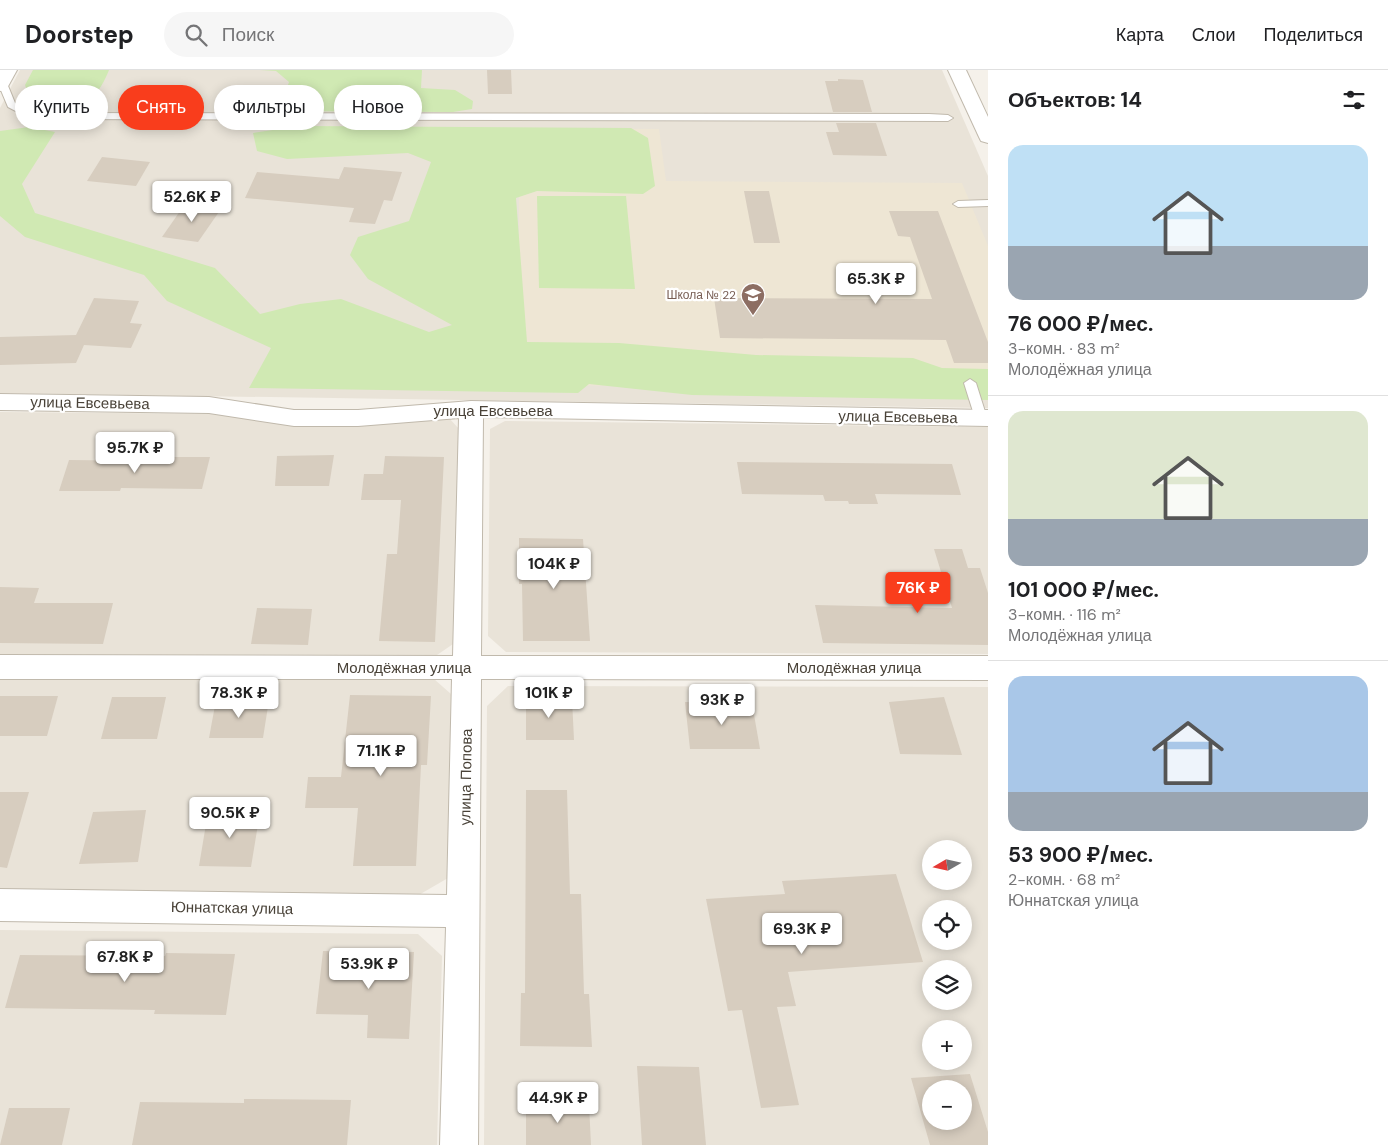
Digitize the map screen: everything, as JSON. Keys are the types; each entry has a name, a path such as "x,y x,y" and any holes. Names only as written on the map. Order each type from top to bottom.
{"street":[{"path":"957,70 988,137"},
{"name":"улица Евсевьева","path":"0,402 209,405 294,418 358,418 472,409 984,418"},
{"name":"улица Попова","path":"459,1145 472,409"},
{"name":"Молодёжная улица","path":"0,667 988,668"},
{"name":"Юннатская улица","path":"0,906 464,911"}],"lane":[{"path":"4,79 11,105 32,116 948,118"},
{"path":"958,204 988,203"},
{"path":"970,383 984,418"}],"shaded area":[{"path":"20,70 942,70 988,176 988,408 0,393 0,108"},
{"name":"Школа № 22","path":"519,128 659,129 666,181 962,183 988,246 988,389 519,385"},
{"path":"0,412 447,416 461,431 456,642 437,655 0,654"},
{"path":"505,421 988,427 988,654 506,652 488,636 490,429"},
{"path":"0,677 434,679 451,694 448,878 417,896 0,890"},
{"path":"508,686 988,687 988,1145 484,1145 487,706"},
{"path":"0,930 418,934 442,956 437,1145 0,1145"}],"green space":[{"path":"33,70 109,70 102,85 25,85"},
{"path":"260,70 422,70 421,85 334,85 334,111 324,111 324,85 288,85 289,82 276,71"},
{"path":"422,88 455,90 473,101 472,109 453,112 422,112"},
{"path":"324,126 334,126 334,130 422,130 422,127 631,128 648,138 655,186 643,194 537,191 516,198 527,342 619,343 756,355 913,358 942,368 988,369 988,400 692,395 589,384 578,393 249,388 271,348 167,301 144,275 25,237 0,216 0,131 15,129 55,132 22,184 35,213 215,268 260,314 300,304 341,299 429,332 452,325 368,279 350,255 358,237 409,221 431,162 408,153 287,159 257,151 253,133 273,130 324,130"},
{"path":"537,196 626,196 635,289 539,288"}],"building":[{"path":"487,70 511,70 512,94 488,94"},
{"path":"838,79 863,80 872,112 833,112 825,81 838,81"},
{"path":"836,123 876,123 887,156 833,155 826,132 839,132"},
{"path":"102,157 150,162 136,186 87,181"},
{"path":"344,167 402,172 392,201 384,200 375,224 349,222 354,208 245,198 257,172 339,179"},
{"path":"744,191 769,191 780,243 754,243"},
{"path":"185,204 221,209 198,242 162,237"},
{"path":"889,211 938,211 988,342 988,363 954,363 946,340 720,338 714,298 932,299 910,237 898,236"},
{"path":"94,298 139,301 130,323 142,324 131,348 84,345 76,363 0,365 0,337 76,335"},
{"path":"334,455 329,486 275,486 277,456"},
{"path":"385,456 444,457 435,642 379,641 387,554 397,554 401,500 361,500 364,474 383,474"},
{"path":"158,457 210,457 202,489 121,488 120,491 59,491 69,460 157,461"},
{"path":"737,462 952,464 961,495 875,494 878,504 849,504 848,501 825,501 823,495 742,494"},
{"path":"519,538 583,539 590,641 523,641 522,584 519,584"},
{"path":"934,549 962,549 968,568 980,568 988,593 988,645 823,643 815,605 952,608"},
{"path":"0,587 39,588 34,603 113,603 103,644 0,643"},
{"path":"257,608 312,609 308,645 251,644"},
{"path":"350,695 431,696 427,765 421,765 416,866 353,866 358,808 305,808 308,777 341,777"},
{"path":"0,696 58,696 47,736 0,736"},
{"path":"112,697 166,697 157,739 101,739"},
{"path":"944,697 962,755 900,754 889,702"},
{"path":"526,698 572,699 574,740 526,740"},
{"path":"216,700 269,700 263,738 209,738"},
{"path":"685,702 752,703 760,749 690,749"},
{"path":"526,790 567,790 570,894 581,894 584,994 589,994 592,1047 520,1046 521,993 525,993"},
{"path":"0,792 29,792 7,868 0,867"},
{"path":"146,810 138,862 79,864 93,812"},
{"path":"208,812 260,812 251,867 199,866"},
{"path":"896,874 922,960 922,962 788,972 796,1006 777,1007 799,1105 761,1108 742,1010 728,1011 706,899 785,894 782,881"},
{"path":"323,951 414,952 409,1039 367,1038 368,1015 316,1014"},
{"path":"166,953 235,954 226,1015 154,1014 155,1010 5,1008 20,955 165,956"},
{"path":"637,1066 699,1067 706,1145 642,1145"},
{"path":"970,1074 972,1080 922,1080 922,1117 911,1078"},
{"path":"972,1080 988,1132 988,1145 930,1145 926,1130 972,1130"},
{"path":"244,1099 351,1100 347,1145 132,1145 140,1102 244,1103"},
{"path":"526,1103 589,1104 591,1145 526,1145"},
{"path":"9,1108 70,1108 62,1145 0,1145"}],"place":[{"name":"Школа № 22","path":"753,316"}]}
